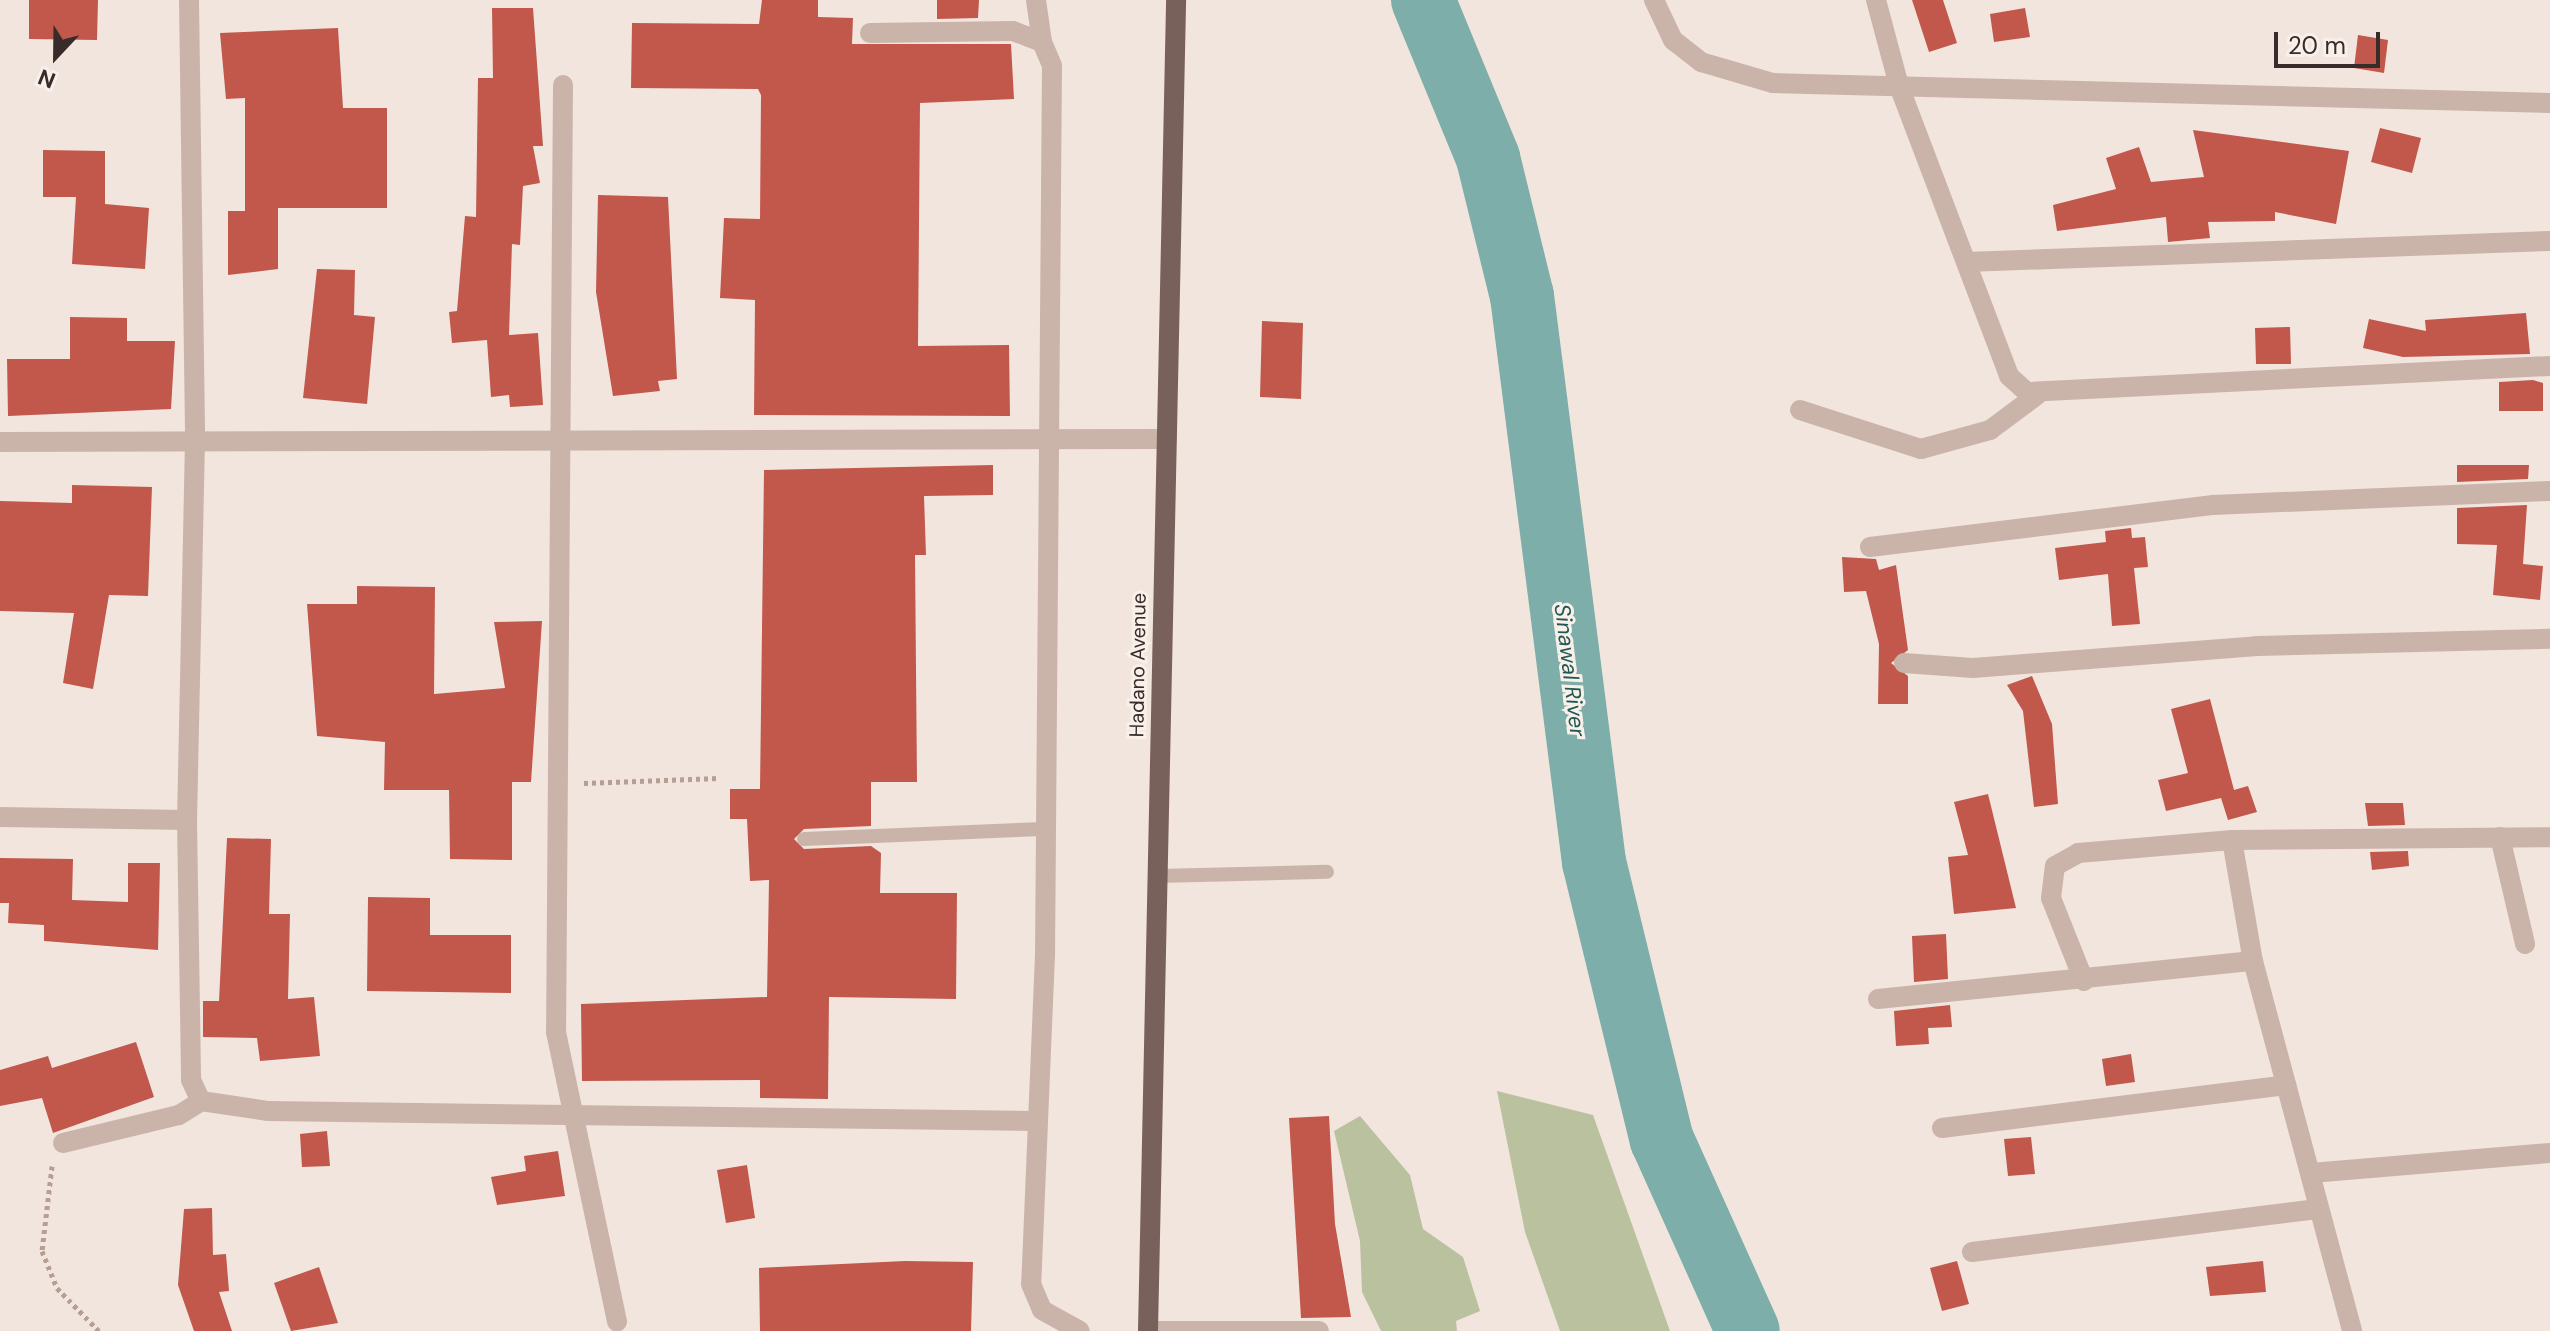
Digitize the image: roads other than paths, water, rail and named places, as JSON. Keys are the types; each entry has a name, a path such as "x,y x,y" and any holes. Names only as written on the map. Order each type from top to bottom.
{"main road":[{"name":"Hadano Avenue","path":"1148,1331 1176,0"}],"street":[{"path":"189,0 195,440 187,820 191,1080 201,1101"},
{"path":"1036,0 1042,42 1056,94 1046,437 1045,955 1034,1121 1033,1295 1042,1310 1080,1331"},
{"path":"1654,0 1673,40 1731,74 1773,83 2550,103"},
{"path":"1876,0 1899,86 2009,376 2037,395"},
{"path":"870,33 997,30 1042,42"},
{"path":"563,85 556,440 556,1032 569,1115 617,1322"},
{"path":"1966,262 2550,241"},
{"path":"1800,410 1921,449 1990,430 2037,395 2262,375 2550,366"},
{"path":"0,442 1167,439"},
{"path":"1870,547 2213,505 2550,491"},
{"path":"1904,663 1973,668 2272,645 2550,639"},
{"path":"0,817 187,820"},
{"path":"2500,837 2525,944"},
{"path":"2084,981 2051,898 2050,879 2064,858 2232,840 2550,837"},
{"path":"2232,840 2253,961 2352,1331"},
{"path":"1878,999 2084,981 2253,961"},
{"path":"1942,1128 2286,1085"},
{"path":"63,1143 179,1115 201,1101 268,1111 1034,1121"},
{"path":"2311,1173 2550,1153"},
{"path":"1972,1252 2317,1209"},
{"path":"1148,1331 1319,1331"}],"lane":[{"path":"804,839 1043,829"},
{"path":"1158,876 1327,872"}],"waterway":[{"name":"Sinawal River","path":"1423,0 1488,158 1522,296 1594,862 1662,1140 1748,1331"}]}
